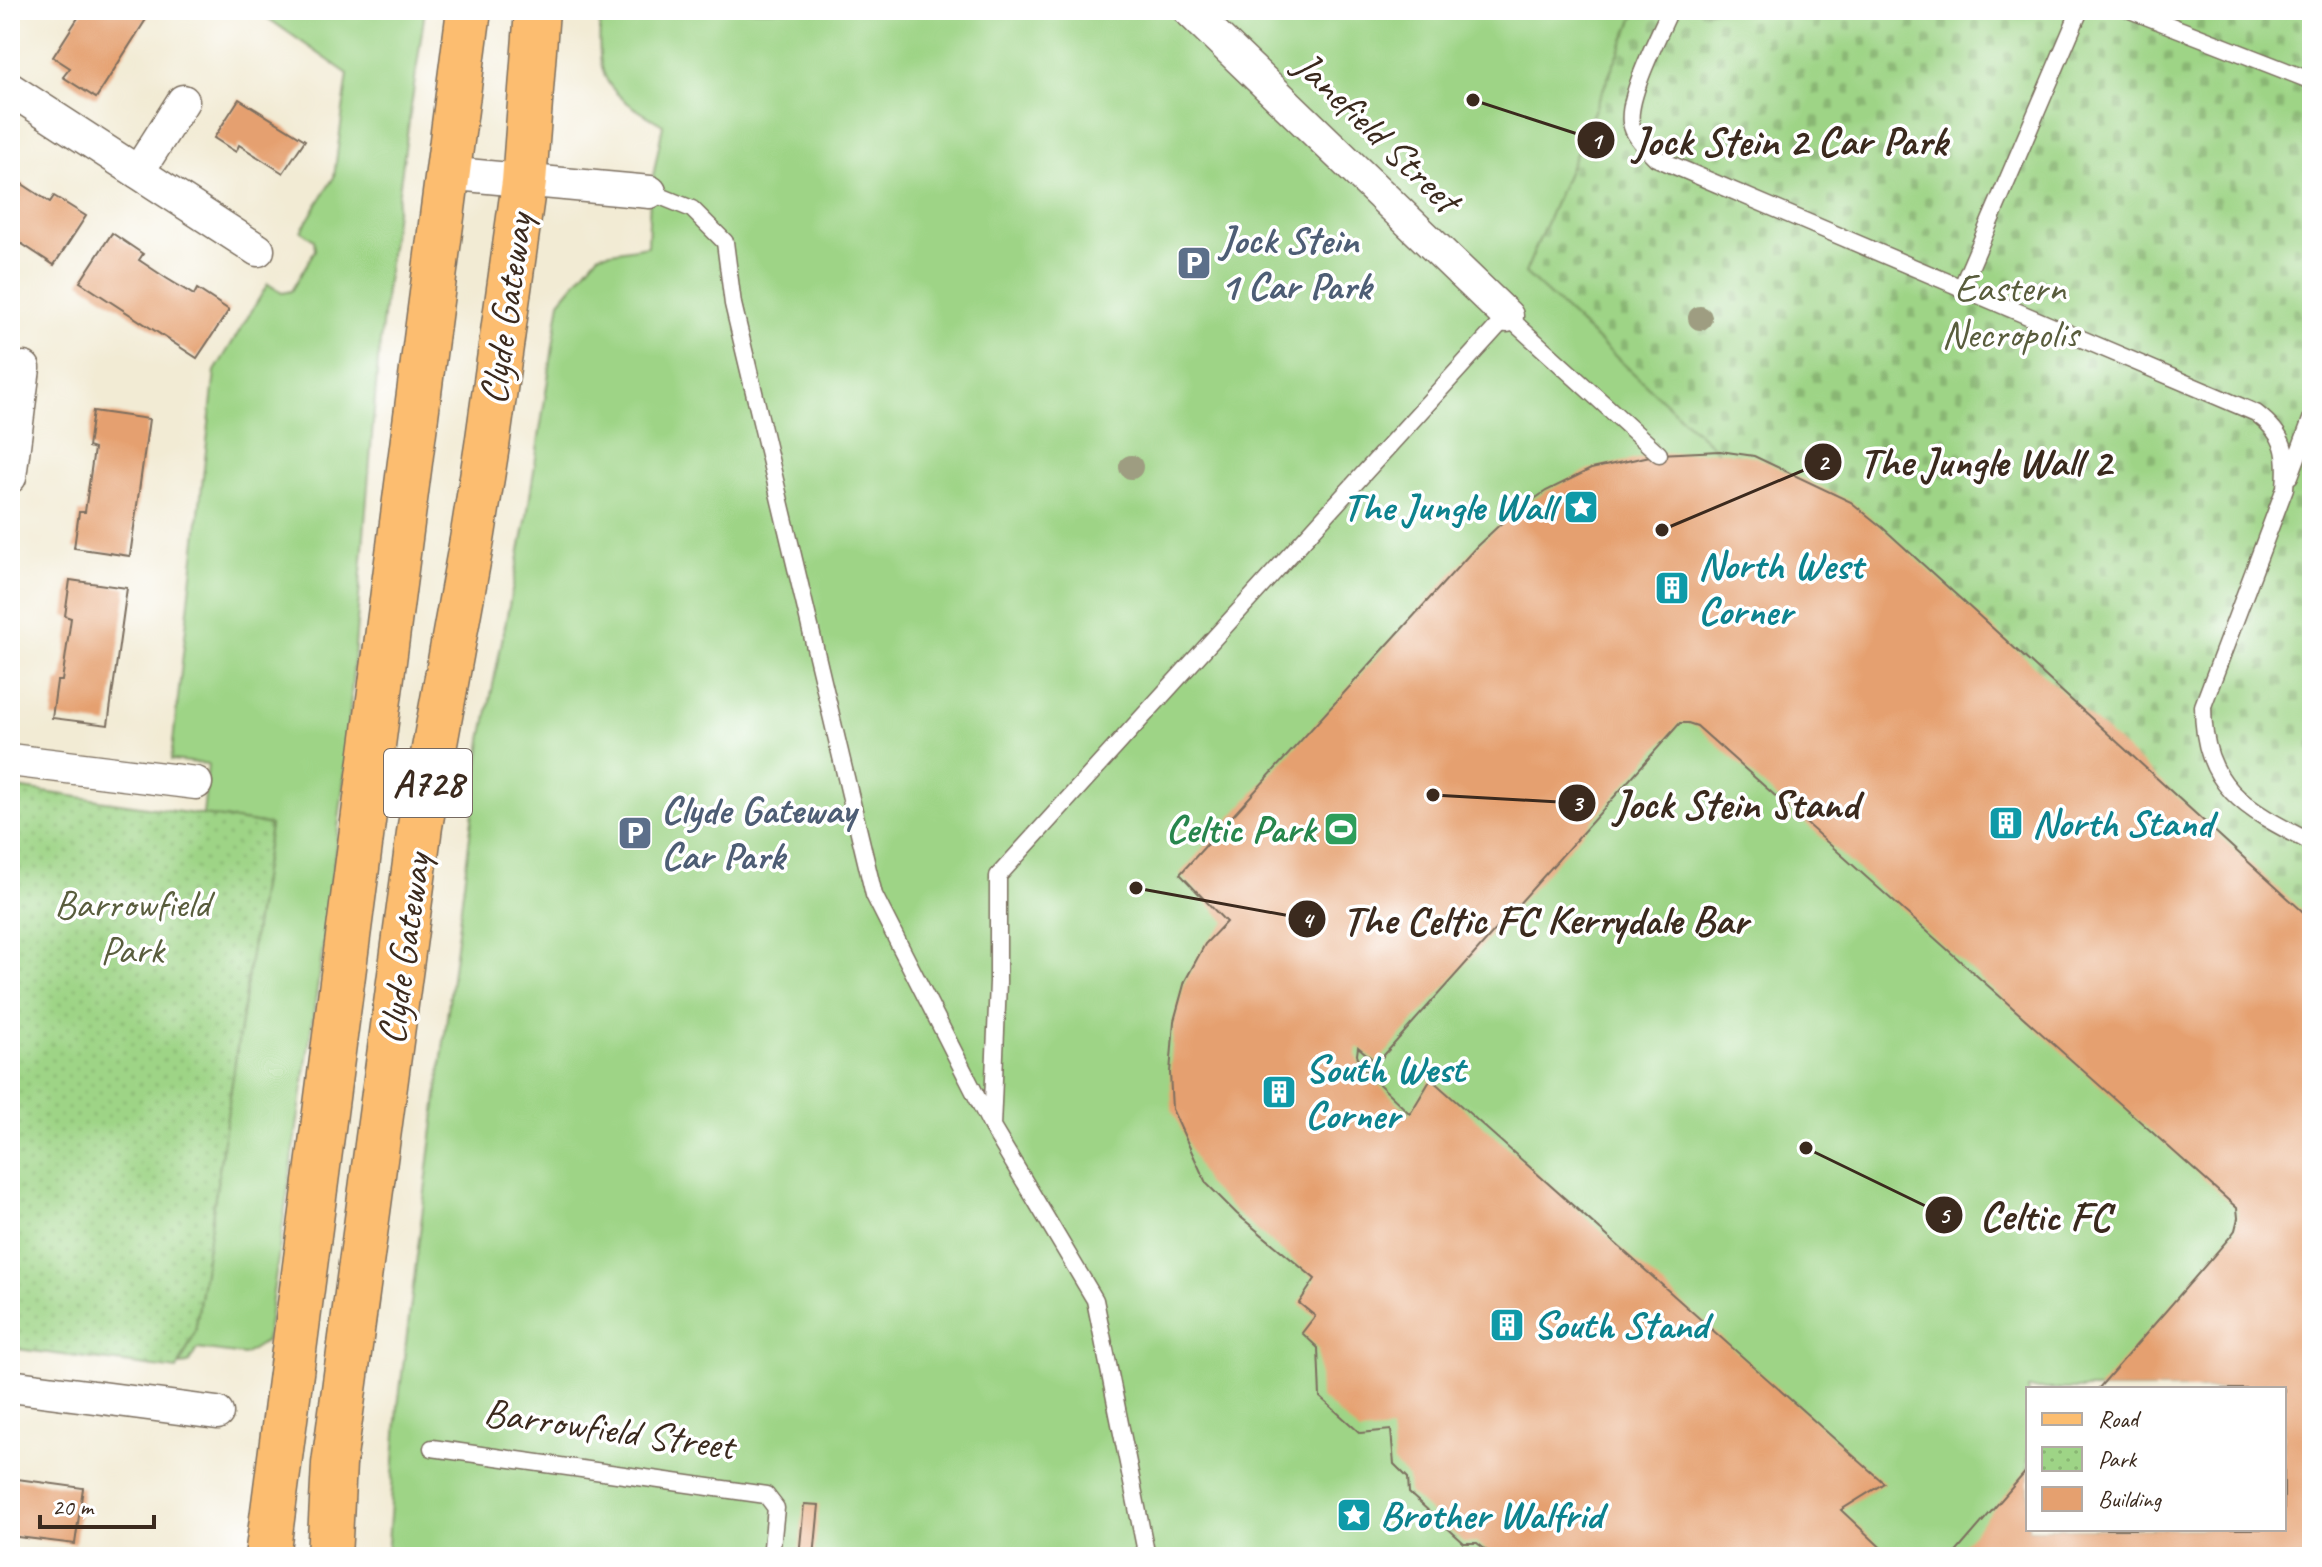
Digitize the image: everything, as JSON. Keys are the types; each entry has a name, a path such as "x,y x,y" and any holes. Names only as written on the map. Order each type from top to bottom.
{"main road":[{"name":"Clyde Gateway","path":"267,1557 445,173 469,10"},
{"name":"Clyde Gateway","path":"329,1557 334,1464 420,826 472,540 524,182 537,10"}],"street":[{"name":"Janefield Street","path":"1189,10 1507,316"},
{"path":"10,89 258,250"},
{"path":"138,172 183,101"},
{"path":"445,173 650,192"},
{"path":"10,477 24,368"},
{"path":"10,760 196,783"},
{"path":"10,1386 217,1413"}],"lane":[{"path":"1670,10 1636,90 1631,122 1638,139 1656,158 2256,413 2273,426 2283,444 2288,460 2285,488"},
{"path":"1961,289 2080,10"},
{"path":"2130,10 2312,81"},
{"path":"650,192 692,209 725,242 733,304 874,895 992,1127 1095,1300 1147,1557"},
{"path":"992,1127 998,982 998,876 1507,316 1659,454"},
{"path":"2312,417 2203,706 2203,732 2208,756 2221,777 2237,797 2259,814 2312,843"},
{"name":"Barrowfield Street","path":"432,1448 755,1492 772,1500 776,1517 771,1557"}],"green space":[{"path":"256,10 425,10 378,361 345,771 326,927 266,1341 244,1355 197,1349 188,1364 180,1365 195,1332 270,825 203,815 208,764 171,760 215,371 268,284 282,293 291,291 315,250 314,240 301,231 334,177 348,74"},
{"name":"Celtic Park","path":"601,10 1637,10 1526,273 2312,920 2312,1557 387,1557 398,1406 482,740 527,516 560,301 599,254 648,246 650,192 663,125 615,92 602,68"},
{"name":"Eastern Necropolis","path":"1637,10 2312,10 2312,1000 1525,273"},
{"name":"Barrowfield Park","path":"10,787 270,825 195,1332 177,1370 10,1348"}],"building":[{"path":"83,10 152,10 96,98 63,77 70,68 53,57"},
{"path":"239,99 305,140 283,173 239,145 236,152 214,138"},
{"path":"10,176 50,202 54,196 86,216 54,265 10,236"},
{"path":"112,233 143,254 139,260 166,278 194,295 197,289 229,310 197,358 80,282"},
{"path":"93,411 149,419 130,556 74,548 79,512 85,512 94,449 88,447"},
{"path":"1720,451 1754,456 1851,502 2312,920 2312,1557 1952,1557 2026,1471 2026,1531 2286,1531 2286,1387 2100,1387 2230,1237 2238,1218 2237,1208 1697,726 1688,723 1680,723 1377,1063 1358,1047 1357,1055 1361,1067 1410,1114 1431,1079 1884,1483 1841,1510 1891,1557 1495,1557 1477,1543 1464,1543 1409,1493 1408,1478 1394,1464 1391,1430 1360,1433 1320,1397 1318,1348 1302,1333 1315,1316 1299,1303 1315,1279 1237,1214 1206,1183 1172,1109 1170,1073 1174,1021 1185,981 1205,944 1226,922 1180,874 1477,546 1508,517 1546,491 1591,469 1659,454"},
{"path":"70,580 127,588 108,725 52,718 57,681 62,681 71,618 65,616"},
{"path":"10,1478 83,1488 75,1544 10,1536"},
{"path":"804,1504 819,1505 814,1557 799,1557"}],"place":[{"name":"Jock Stein 2 Car Park","path":"1473,100"},
{"name":"Jock Stein 1 Car Park","path":"1194,263"},
{"name":"The Jungle Wall","path":"1581,507"},
{"name":"The Jungle Wall 2","path":"1662,530"},
{"name":"North West Corner","path":"1672,588"},
{"name":"Jock Stein Stand","path":"1433,795"},
{"name":"North Stand","path":"2006,823"},
{"name":"Celtic Park","path":"1341,829"},
{"name":"Clyde Gateway Car Park","path":"635,833"},
{"name":"The Celtic FC Kerrydale Bar","path":"1136,888"},
{"name":"South West Corner","path":"1279,1092"},
{"name":"Celtic FC","path":"1806,1148"},
{"name":"South Stand","path":"1507,1325"},
{"name":"Brother Walfrid","path":"1354,1515"}]}
